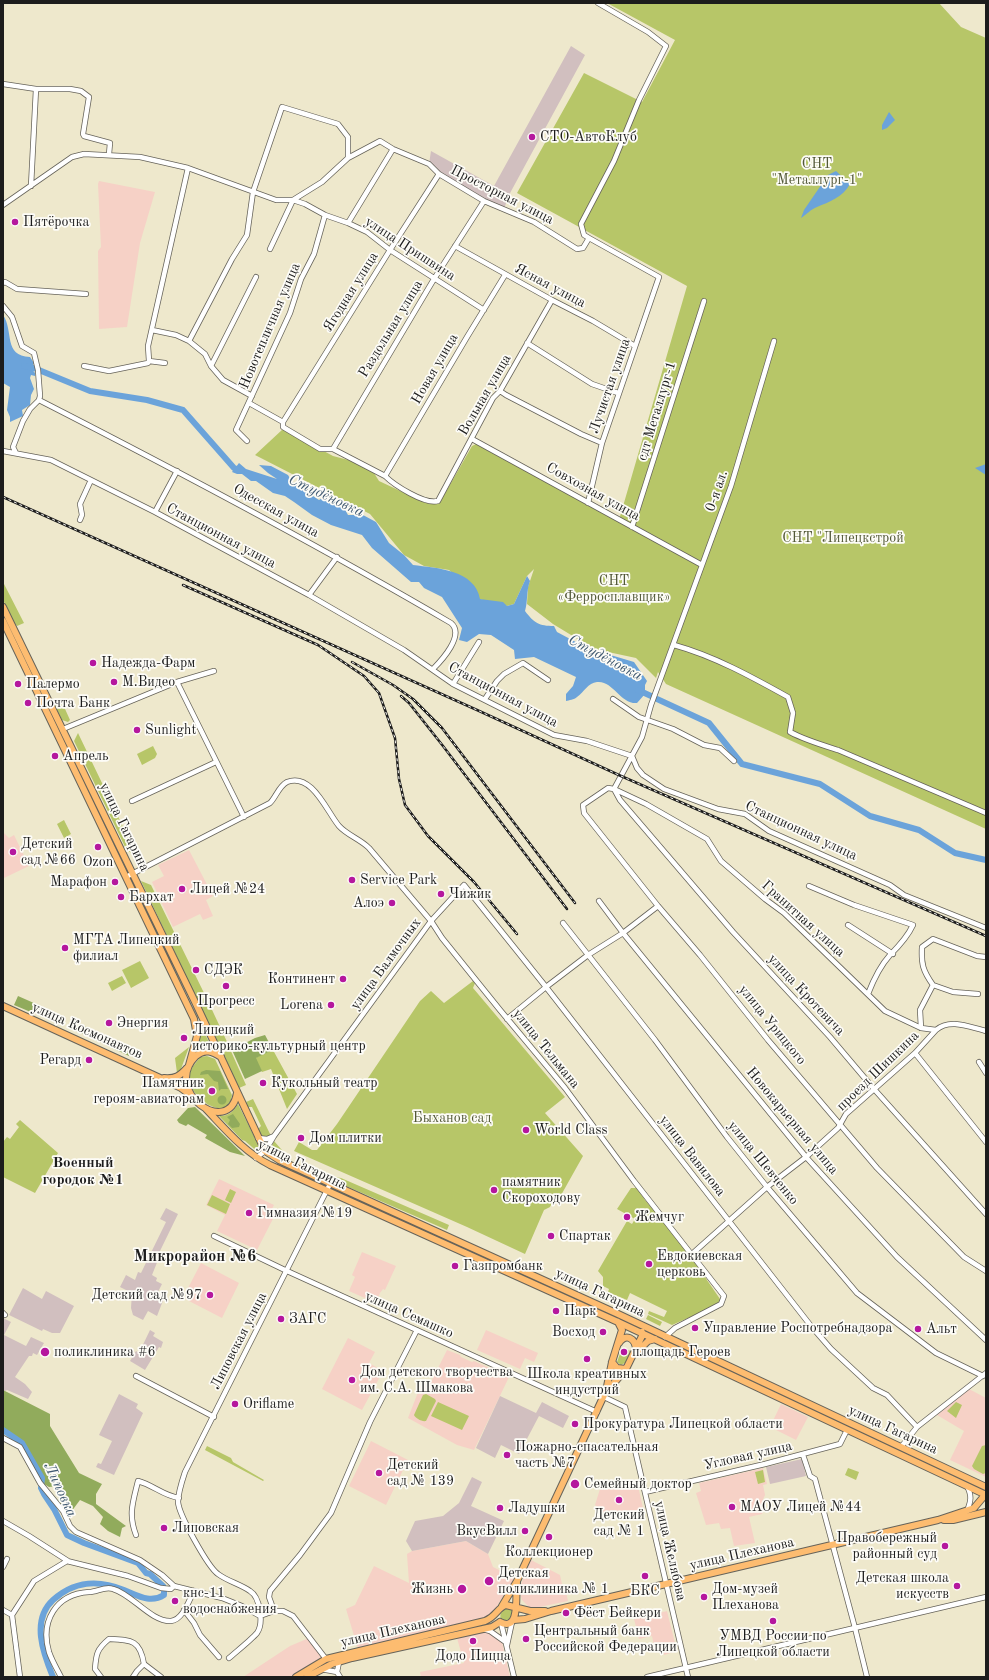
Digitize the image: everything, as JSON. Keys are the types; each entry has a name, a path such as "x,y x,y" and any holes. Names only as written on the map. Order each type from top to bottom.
{"main road":[{"name":"улица Гагарина","path":"3,607 21,651 194,1019 197,1036 188,1066"},
{"name":"улица Гагарина","path":"3,621 63,729 221,1057"},
{"name":"улица Космонавтов","path":"3,1006 160,1078 181,1088 192,1096"},
{"path":"160,1078 174,1078 181,1075 188,1066 198,1055 206,1051 212,1052 221,1057 237,1093 234,1103 226,1110 216,1113 206,1109 192,1096 186,1081 188,1066"},
{"name":"улица Гагарина","path":"237,1093 265,1151 279,1160 638,1324 984,1486 985,1498"},
{"name":"улица Гагарина","path":"206,1109 256,1158 618,1322 967,1486 985,1498"},
{"path":"419,1233 417,1227 420,1225 423,1226"},
{"path":"517,1581 515,1606 517,1612 513,1621 504,1624 500,1623 497,1613 517,1581 605,1394 612,1362 622,1330 618,1322"},
{"path":"605,1394 626,1369 636,1349 643,1334 642,1329 638,1324"},
{"path":"619,1343 622,1338 627,1337 632,1339 635,1343 636,1349"},
{"path":"630,1361 642,1346 654,1339 665,1337"},
{"path":"612,1362 617,1368 626,1369"},
{"path":"895,1452 899,1451 902,1447"},
{"path":"974,1515 985,1498"},
{"name":"улица Плеханова","path":"513,1621 938,1520 974,1508 985,1498"},
{"name":"улица Плеханова","path":"938,1520 953,1520 986,1512"},
{"path":"507,1598 515,1606"},
{"path":"502,1606 508,1604 515,1606"},
{"name":"улица Плеханова","path":"515,1606 530,1611 551,1611"},
{"name":"улица Плеханова","path":"296,1677 326,1659 479,1623 492,1618 497,1613"},
{"name":"улица Плеханова","path":"307,1677 321,1669 339,1662 492,1627 500,1623"}],"street":[{"path":"589,238 584,234 581,224 614,161 639,100 666,46 648,32 598,3"},
{"path":"3,84 36,89 70,89 81,91 89,97 83,134 84,136 110,144 109,154"},
{"path":"31,186 36,89"},
{"path":"189,341 232,259 247,235 253,192 282,107 338,124 348,137 348,158 322,182 293,200 270,249"},
{"name":"Просторная улица","path":"348,158 380,141 393,149 429,164 439,174 484,201 534,222 577,249 583,248 589,238"},
{"path":"348,223 393,149"},
{"name":"улица Пришвина","path":"3,205 72,157 84,154 109,154 140,157 188,168 276,200 293,200 306,204 325,215 348,223 367,232 390,250 484,310"},
{"path":"150,361 148,346 188,168"},
{"name":"Ягодная улица","path":"282,422 439,174"},
{"name":"Раздольная улица","path":"333,449 434,279 484,201"},
{"name":"Новотепличная улица","path":"247,441 236,430 290,312 301,279 314,254 325,215"},
{"name":"Лучистая улица","path":"588,503 602,443 659,277 589,238"},
{"name":"Ясная улица","path":"455,246 593,321 635,346"},
{"name":"Новая улица","path":"385,476 466,337 505,274"},
{"path":"211,366 256,277"},
{"path":"3,283 5,282 17,289 86,294"},
{"name":"Вольная улица","path":"385,476 391,482 426,501 438,501 493,398 500,391 552,300"},
{"name":"сдт Металлург-1","path":"632,527 704,302"},
{"path":"3,306 12,317 22,346 34,353 38,370 40,390 38,400 30,409 13,447 16,453"},
{"path":"152,330 176,335 189,341 205,354 211,366 223,380 252,396"},
{"name":"0-я ал.","path":"614,789 642,737 691,592 731,486 774,341"},
{"path":"527,343 592,384 618,393"},
{"path":"84,366 109,370 148,363 150,361 165,363"},
{"path":"500,391 506,396 567,428 602,443"},
{"name":"Одесская улица","path":"38,400 177,471 337,557 455,626 456,630 454,641 443,658 433,669"},
{"path":"249,403 282,422 283,427 320,449 333,449 385,476"},
{"name":"Совхозная улица","path":"472,439 544,477 588,503 702,565"},
{"name":"Станционная улица","path":"3,451 51,460 155,512 309,595 433,669 453,684 486,699 554,735 587,741 632,756 637,768 643,775 664,789 718,809 745,814 769,831 809,847 890,885 904,895 986,928"},
{"path":"155,512 177,471"},
{"path":"80,520 82,515 80,504 91,480"},
{"path":"309,595 337,557"},
{"path":"453,684 479,642"},
{"path":"674,645 705,655 762,682 788,697 793,713 790,732 822,746 838,750 986,813"},
{"path":"486,699 497,681 504,674 523,663 548,680"},
{"path":"63,729 177,682 214,671"},
{"path":"126,876 244,818 177,682"},
{"path":"612,699 639,717 673,729 704,745 720,748 734,761"},
{"path":"132,801 216,762"},
{"name":"улица Тельмана","path":"244,818 270,803 287,782 298,781 311,786 339,826 361,840 369,848 431,921 442,938 565,1088 634,1181 724,1296 721,1304 675,1328 665,1337"},
{"name":"улица Урицкого","path":"614,789 608,788 583,805 584,813 768,1040 877,1168 964,1257 986,1271"},
{"name":"Гранитная улица","path":"614,789 646,804 707,839 721,861 784,914 885,1011 921,1028 936,1030 949,1023 986,1031"},
{"name":"улица Кротевича","path":"614,789 620,800 733,932 830,1037 874,1089 986,1214"},
{"name":"улица Балмочных","path":"265,1151 274,1136 431,921 464,885"},
{"name":"улица Вавилова","path":"464,885 831,1350 873,1388 887,1395 917,1427"},
{"path":"809,886 854,906 913,925 910,932 872,982 868,994"},
{"name":"Новокарьерная улица","path":"599,901 623,933 806,1157 897,1257 986,1340"},
{"path":"507,1019 588,955 623,933 658,906"},
{"name":"улица Шевченко","path":"563,923 767,1187 857,1292 936,1353 984,1374"},
{"path":"848,925 892,954"},
{"path":"978,994 953,992 933,985 925,975 921,960 922,947 933,939 977,956 986,957"},
{"path":"921,1028 920,1010 933,985"},
{"name":"проезд Шишкина","path":"692,1254 767,1187 806,1157 838,1128 846,1114 915,1053 936,1030"},
{"path":"915,1053 986,1142"},
{"path":"979,1062 986,1073"},
{"path":"258,1138 267,1139 274,1136"},
{"path":"256,1158 265,1151"},
{"name":"Липовская улица","path":"260,1616 257,1597 251,1591 216,1574 188,1530 180,1511 179,1498 185,1472 330,1184"},
{"name":"улица Семашко","path":"214,1236 287,1271 597,1412"},
{"path":"274,1611 269,1597 270,1591 300,1555 331,1513 370,1422 417,1330"},
{"path":"902,1447 917,1427 984,1374"},
{"path":"136,1376 214,1417"},
{"name":"улица Желябова","path":"605,1394 625,1407 688,1677"},
{"name":"Угловая улица","path":"645,1492 803,1455 840,1444 847,1430"},
{"path":"3,1438 20,1447 42,1485 63,1511 70,1526 76,1532 140,1560 162,1575 174,1586 222,1598 242,1606 260,1616 274,1611 283,1612 293,1616 326,1659"},
{"path":"803,1455 810,1476 815,1479 867,1677"},
{"path":"136,1535 132,1523 131,1507 138,1481 145,1483 170,1497 179,1498"},
{"path":"967,1486 971,1494 971,1502 967,1511"},
{"path":"3,1521 68,1561 128,1576 161,1588 171,1589 174,1586"},
{"path":"3,1567 7,1559"},
{"path":"20,1677 12,1615 34,1581 68,1561"},
{"path":"61,1677 49,1651 46,1638 47,1622 56,1606 75,1594 99,1591 107,1588 113,1589 129,1597 154,1615 166,1620 176,1620 184,1610 194,1591"},
{"path":"647,1677 986,1597"},
{"path":"3,1610 12,1615"},
{"path":"184,1610 194,1623 200,1635 220,1657"},
{"path":"229,1658 257,1632 260,1625 260,1616"},
{"path":"506,1644 513,1621"},
{"path":"500,1623 514,1677"},
{"path":"483,1629 490,1631 506,1644"},
{"path":"101,1677 95,1669 96,1655 99,1649 109,1639 127,1640 135,1644 142,1652 144,1664 161,1677"},
{"path":"321,1669 339,1675 339,1662"},
{"path":"133,1677 144,1664"}],"shaded area":[{"path":"571,46 585,55 509,195 504,209 484,201 439,174 429,164 431,151 494,186"},
{"path":"99,181 155,192 140,243 127,327 99,329 98,251 101,247"},
{"name":"Детский сад №66","path":"3,832 9,838 14,835 29,866 4,878"},
{"name":"Лицей №24","path":"189,850 213,896 206,900 213,916 203,920 200,914 173,927 152,882 164,876 158,865"},
{"name":"Гимназия №19","path":"219,1179 274,1205 272,1209 277,1211 257,1250 217,1231 225,1215 206,1205"},
{"path":"166,1208 178,1214 160,1251 160,1255 152,1275 157,1278 156,1281 162,1284 158,1292 164,1298 157,1316 148,1311 143,1320 133,1315 131,1308 132,1293 120,1287 126,1275 135,1280 138,1272 141,1273 166,1222 160,1219"},
{"path":"362,1252 396,1266 385,1290 383,1289 380,1293 376,1303 349,1291 355,1277 352,1275"},
{"name":"Детский сад №97","path":"201,1263 239,1283 222,1318 189,1301 187,1290"},
{"path":"23,1288 42,1299 46,1291 74,1306 60,1333 52,1333 43,1329 42,1331 9,1315"},
{"path":"3,1318 11,1322 4,1335 26,1346 31,1337 44,1343 37,1355 33,1353 32,1356 29,1356 15,1377 25,1384 32,1392 28,1399 7,1390 3,1390"},
{"path":"150,1330 155,1333 153,1336 163,1342 161,1348 159,1347 145,1370 130,1361 136,1351 139,1353"},
{"path":"486,1330 538,1353 534,1362 525,1358 520,1369 477,1350"},
{"name":"Дом детского творчества им. С.А. Шмакова","path":"348,1338 375,1352 369,1363 383,1371 362,1410 322,1389"},
{"path":"447,1350 509,1377 474,1450 457,1445 408,1418 422,1382 429,1386"},
{"path":"969,1389 986,1398 986,1477 950,1460 964,1431 937,1415"},
{"path":"119,1394 138,1404 136,1408 143,1413 114,1475 96,1467 98,1463 101,1464 112,1441 99,1435"},
{"path":"500,1396 536,1413 542,1402 569,1416 563,1428 539,1416 519,1454 501,1445 495,1458 476,1448"},
{"path":"781,1404 808,1417 796,1440 770,1427"},
{"name":"Детский сад № 139","path":"371,1441 408,1460 386,1505 349,1486"},
{"path":"802,1459 806,1476 770,1484 766,1467"},
{"name":"МАОУ Лицей №44","path":"763,1468 767,1484 763,1485 765,1495 762,1502 763,1512 762,1514 749,1517 755,1543 734,1546 730,1528 721,1529 719,1523 706,1525 696,1493 701,1491 699,1483"},
{"path":"472,1477 482,1482 471,1506 504,1521 488,1554 466,1541 412,1551 406,1541 415,1521 443,1516 459,1503"},
{"name":"Детский сад № 1","path":"637,1481 644,1513 610,1520 595,1505 600,1489"},
{"path":"466,1541 488,1554 493,1567 515,1578 490,1617 358,1649 346,1609 355,1605 374,1566 409,1583 407,1554 412,1551"},
{"path":"531,1560 560,1575 564,1593 566,1592 568,1601 535,1608 529,1607 522,1600 519,1589"},
{"path":"667,1611 677,1651 664,1655 662,1649 655,1651 652,1636 639,1639 634,1619"},
{"path":"486,1632 494,1634 502,1642 510,1677 421,1677 420,1672 464,1663 457,1638"},
{"path":"309,1638 323,1658 293,1677 243,1677 290,1646"}],"green space":[{"path":"607,3 939,3 961,27 986,38 986,829 666,684 658,672 656,678 636,658 594,649 553,624 527,604 528,587 534,569 527,576 514,604 507,606 479,599 449,570 424,566 404,555 370,514 255,455 283,429 333,456 356,462 374,473 379,481 426,503 439,504 472,446 478,443 619,520 687,286 517,193 584,73 642,102 675,40"},
{"path":"3,582 24,623 17,626 3,600"},
{"path":"61,700 70,720 68,722 62,720 55,706 57,702"},
{"path":"78,733 141,866 137,863 132,853 127,851 74,741"},
{"path":"153,746 157,754 155,758 142,765 137,754"},
{"path":"64,820 71,834 64,838 57,824"},
{"path":"141,881 151,885 205,995 197,999"},
{"path":"140,961 149,978 131,988 122,970"},
{"path":"122,976 126,983 112,991 108,983"},
{"name":"Быханов сад","path":"473,981 475,983 473,988 565,1097 545,1113 583,1156 560,1197 556,1195 550,1207 544,1210 525,1254 294,1151 299,1142 312,1150 317,1150 337,1124 420,1001 431,991 444,1003"},
{"path":"18,996 52,1011 51,1015 36,1008 33,1013 14,1005"},
{"path":"206,997 229,1046 221,1050 198,1001"},
{"path":"200,1024 213,1050 204,1049 195,1053 200,1036"},
{"path":"84,1026 133,1049 129,1056 81,1033"},
{"path":"265,1035 273,1050 256,1058 262,1071 245,1079 232,1050 255,1038"},
{"path":"189,1047 181,1069 177,1073 175,1058"},
{"path":"230,1049 246,1085 239,1088 223,1053"},
{"path":"273,1050 297,1094 287,1109 271,1069 262,1072 255,1058"},
{"path":"207,1056 215,1059 232,1095 229,1104 223,1108 206,1104 193,1089 189,1081 190,1073 200,1057"},
{"path":"206,1070 220,1071 228,1089 221,1089 219,1091 218,1082 214,1081 208,1074 200,1075 201,1072"},
{"path":"222,1095 227,1100 222,1105 217,1100"},
{"path":"253,1099 271,1136 262,1136 258,1129 261,1126 252,1107 248,1107 246,1102"},
{"path":"238,1104 262,1152 259,1153 242,1140 219,1116 230,1113"},
{"path":"195,1107 245,1156 230,1152 205,1138 207,1135 188,1124 186,1126 179,1123 177,1120 188,1108"},
{"path":"233,1114 240,1124 239,1127 232,1128 228,1124 230,1120 227,1117"},
{"path":"20,1120 58,1153 35,1193 3,1177 3,1142 7,1137 10,1139 19,1127 16,1124"},
{"path":"274,1141 295,1165 275,1154 271,1148"},
{"path":"335,1177 341,1178 449,1225 447,1230 339,1183"},
{"path":"631,1188 637,1188 645,1200 681,1242 720,1299 720,1304 672,1325 648,1314 649,1311 664,1317 667,1311 630,1293 627,1300 608,1292 609,1289 603,1286 603,1277 598,1271 627,1221 632,1224 635,1219 617,1209"},
{"path":"230,1189 236,1192 231,1203 225,1200"},
{"path":"212,1195 230,1204 226,1214 207,1205"},
{"path":"648,1315 662,1322 660,1326 646,1319"},
{"path":"622,1348 631,1351 625,1363 621,1365 617,1362"},
{"path":"3,1390 50,1414 50,1426 79,1473 102,1484 96,1494 96,1504 126,1526 122,1528 120,1537 108,1531 100,1524 103,1517 93,1506 80,1500 68,1516 58,1500 64,1495 59,1486 49,1487 41,1482 16,1437 3,1432"},
{"path":"426,1394 436,1401 426,1421 424,1421 419,1420 414,1415 423,1395"},
{"path":"438,1402 469,1416 462,1430 431,1416"},
{"path":"956,1402 962,1405 956,1418 947,1411"},
{"path":"986,1445 986,1473 983,1474 974,1469 972,1466 982,1446"},
{"path":"207,1446 231,1458 233,1462 264,1480 263,1481 205,1450"},
{"path":"848,1468 859,1472 856,1480 845,1475"},
{"path":"763,1470 765,1482 758,1484 755,1472"},
{"path":"507,1608 513,1609 511,1619 505,1621 501,1619 500,1615 502,1611"}],"water":[{"path":"889,112 895,120 887,128 882,130 882,125"},
{"path":"836,171 850,184 847,189 835,198 815,208 801,218 804,210 828,175"},
{"path":"3,315 8,328 12,347 22,356 30,357 34,363 31,368 35,373 35,376 31,375 30,378 34,389 31,395 30,405 22,410 23,416 10,422 10,417 7,410 10,387 3,383"},
{"path":"239,463 246,469 277,479 259,465 271,466 288,475 292,482 319,500 328,495 331,503 343,506 348,515 363,515 376,522 389,543 404,555 413,565 443,569 463,576 477,589 480,599 503,602 507,606 514,604 527,576 530,581 525,611 531,618 537,623 554,626 557,632 587,648 634,662 647,681 645,685 645,694 637,703 631,702 626,700 603,682 597,682 589,686 576,698 566,701 566,694 573,686 576,677 534,657 515,659 514,650 491,635 479,634 467,642 459,640 462,628 442,597 424,588 419,582 411,582 372,548 362,535 331,525 312,515 285,496 273,493 256,481 251,481 242,474 232,472"},
{"path":"986,464 986,475 975,468"}],"waterway":[{"name":"Студёновка","path":"24,366 34,368 90,391 147,400 183,410 234,468 242,471"},
{"name":"Студёновка","path":"638,690 651,696"},
{"name":"Студёновка","path":"657,699 709,723 742,764 820,784 870,816 919,830 955,853 986,860"},
{"name":"Липовка","path":"3,1430 22,1443 42,1478 41,1488 54,1509 67,1535 84,1543 138,1563 146,1573 150,1574 163,1586"},
{"name":"Липовка","path":"53,1677 46,1658 41,1637 42,1617 46,1608 53,1600 69,1589 95,1583 114,1586 149,1599 159,1598 164,1595 164,1590"}],"railway":[{"path":"3,497 621,776 986,936"},
{"path":"183,585 318,645 364,676 379,693 395,738 399,779 405,805 428,836 474,882 517,934"},
{"path":"352,662 393,685 413,699 442,728 575,903"},
{"path":"401,696 409,703 443,746 567,909"}],"place":[{"name":"СТО-АвтоКлуб","path":"532,137"},
{"name":"Пятёрочка","path":"15,222"},
{"name":"Надежда-Фарм","path":"93,663"},
{"name":"М.Видео","path":"114,682"},
{"name":"Палермо","path":"18,684"},
{"name":"Почта Банк","path":"28,703"},
{"name":"Sunlight","path":"137,730"},
{"name":"Апрель","path":"55,756"},
{"name":"Ozon","path":"98,847"},
{"name":"Детский сад №66","path":"13,852"},
{"name":"Service Park","path":"352,880"},
{"name":"Марафон","path":"115,882"},
{"name":"Лицей №24","path":"182,889"},
{"name":"Чижик","path":"441,894"},
{"name":"Бархат","path":"121,897"},
{"name":"Алоэ","path":"392,903"},
{"name":"МГТА Липецкий филиал","path":"65,948"},
{"name":"СДЭК","path":"196,970"},
{"name":"Континент","path":"343,979"},
{"name":"Прогресс","path":"226,986"},
{"name":"Lorena","path":"331,1005"},
{"name":"Энергия","path":"109,1023"},
{"name":"Липецкий историко-культурный центр","path":"184,1038"},
{"name":"Регард","path":"89,1060"},
{"name":"Кукольный театр","path":"263,1083"},
{"name":"Памятник героям-авиаторам","path":"212,1091"},
{"name":"World Class","path":"526,1130"},
{"name":"Дом плитки","path":"301,1138"},
{"name":"памятник Скороходову","path":"494,1190"},
{"name":"Гимназия №19","path":"249,1213"},
{"name":"Жемчуг","path":"627,1217"},
{"name":"Спартак","path":"551,1236"},
{"name":"Евдокиевская церковь","path":"649,1264"},
{"name":"Газпромбанк","path":"455,1266"},
{"name":"Детский сад №97","path":"210,1295"},
{"name":"Парк","path":"556,1311"},
{"name":"ЗАГС","path":"281,1319"},
{"name":"Управление Роспотребнадзора","path":"695,1328"},
{"name":"Альт","path":"918,1329"},
{"name":"Восход","path":"603,1332"},
{"name":"поликлиника #6","path":"45,1352"},
{"name":"площадь Героев","path":"624,1352"},
{"name":"Школа креативных индустрий","path":"587,1359"},
{"name":"Дом детского творчества им. С.А. Шмакова","path":"352,1380"},
{"name":"Oriflame","path":"235,1404"},
{"name":"Прокуратура Липецкой области","path":"575,1424"},
{"name":"Пожарно-спасательная часть №7","path":"507,1455"},
{"name":"Детский сад № 139","path":"379,1473"},
{"name":"Семейный доктор","path":"575,1484"},
{"name":"Детский сад № 1","path":"619,1500"},
{"name":"МАОУ Лицей №44","path":"732,1507"},
{"name":"Ладушки","path":"500,1508"},
{"name":"Липовская","path":"164,1528"},
{"name":"ВкусВилл","path":"525,1531"},
{"name":"Коллекционер","path":"549,1537"},
{"name":"Правобережный районный суд","path":"945,1546"},
{"name":"БКС","path":"645,1576"},
{"name":"Детская поликлиника № 1","path":"489,1581"},
{"name":"Детская школа искусств","path":"957,1586"},
{"name":"Жизнь","path":"462,1589"},
{"name":"Дом-музей Плеханова","path":"704,1597"},
{"name":"кнс-11 водоснабжения","path":"175,1601"},
{"name":"Фёст Бейкери","path":"566,1613"},
{"name":"УМВД России по Липецкой области","path":"773,1621"},
{"name":"Центральный банк Российской Федерации","path":"526,1639"},
{"name":"Додо Пицца","path":"473,1641"}],"district":[{"name":"Военный городок №1","path":"83,1172"},
{"name":"Микрорайон №6","path":"195,1257"}],"park label":[{"name":"СНТ \"Металлург-1\"","path":"817,172"},
{"name":"СНТ \"Липецкстрой","path":"843,538"},
{"name":"СНТ «Ферросплавщик»","path":"614,590"}]}
